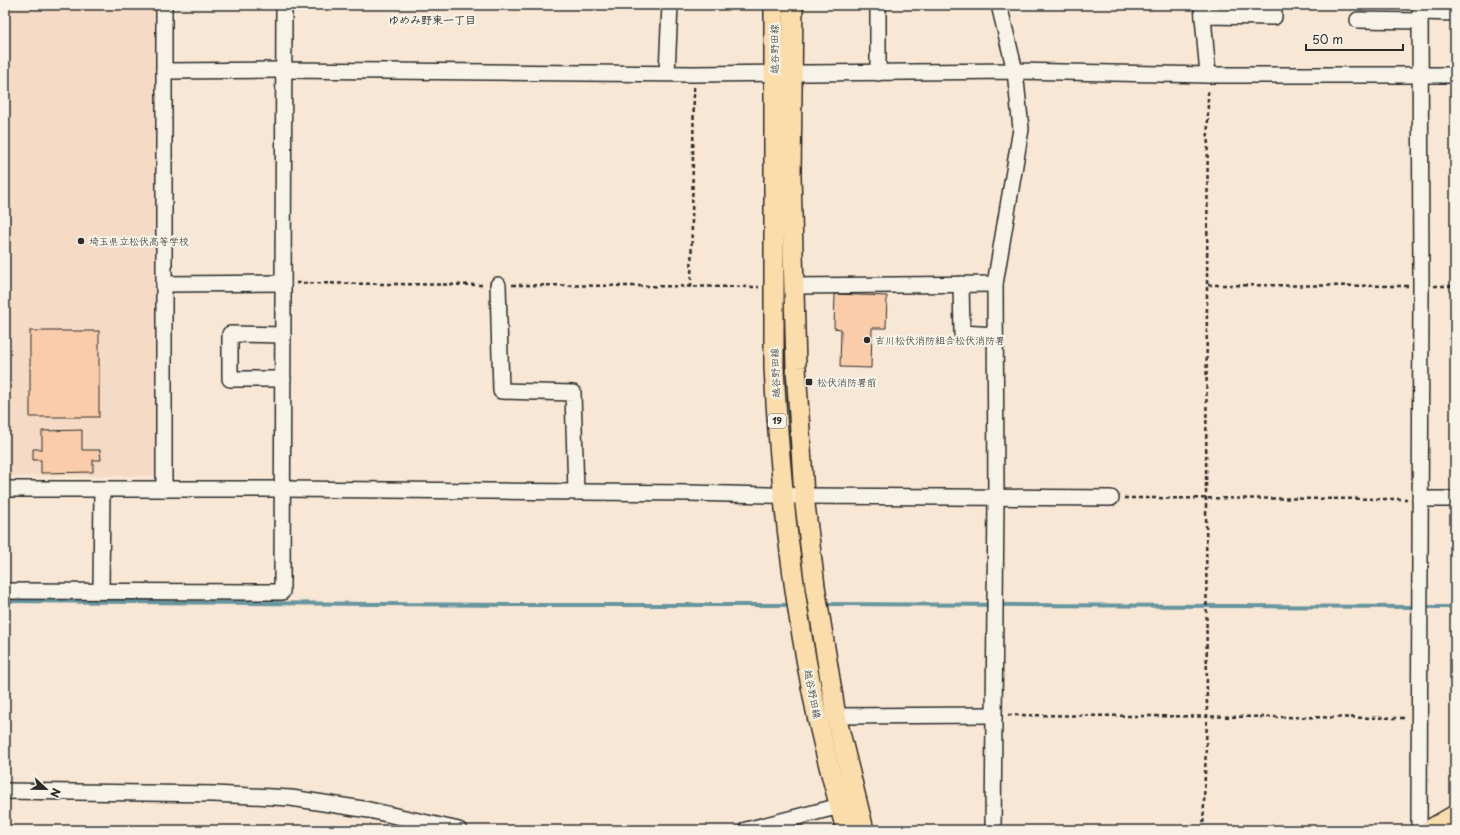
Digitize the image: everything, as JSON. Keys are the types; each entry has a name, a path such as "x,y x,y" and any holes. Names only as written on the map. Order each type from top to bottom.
{"main road":[{"name":"越谷野田線","path":"774,5 784,73 791,175 796,367 804,496 819,614 836,716 864,830"},
{"name":"越谷野田線","path":"793,5 784,73 774,287 774,368 777,427 783,495 795,591 809,674 817,717 846,830"},
{"path":"1429,830 1455,815"}],"street":[{"path":"164,5 164,489"},
{"path":"5,591 282,592 284,5"},
{"path":"667,73 670,5"},
{"path":"878,5 878,73"},
{"path":"993,830 996,497 995,284 1021,129 1015,70 999,5"},
{"path":"1208,75 1202,10 1274,17 1274,5"},
{"path":"1358,20 1420,13 1455,13"},
{"path":"1419,830 1421,286 1420,13"},
{"path":"164,71 284,70 694,74 878,73 1015,70 1208,75 1455,75"},
{"path":"164,284 283,282"},
{"path":"961,284 962,333 995,335"},
{"path":"794,286 995,284"},
{"path":"498,285 502,391 573,393 576,492"},
{"path":"283,335 230,334 230,379 283,380"},
{"path":"5,489 283,489 804,496 1110,498"},
{"path":"101,591 102,490"},
{"path":"1420,499 1455,499"},
{"path":"836,716 994,715"},
{"path":"5,790 214,794 291,798 369,810 459,830"},
{"path":"746,830 840,806"}],"path":[{"path":"694,74 691,287 774,287"},
{"path":"1203,830 1206,717 1208,75"},
{"path":"1208,286 1455,286"},
{"path":"1110,498 1206,497 1420,499"},
{"path":"994,715 1419,718"}],"shaded area":[{"name":"埼玉県立松伏高等学校","path":"5,5 157,5 156,476 5,476"}],"building":[{"path":"835,294 887,296 886,328 872,328 871,368 840,367 841,329 834,328"},
{"path":"30,331 99,331 99,417 30,417"},
{"path":"82,430 82,450 100,450 101,460 93,460 93,472 41,473 41,460 33,460 33,449 42,449 42,431"}],"waterway":[{"path":"5,601 519,605 793,605"},
{"path":"823,604 1417,607"},
{"path":"1423,607 1455,607"}],"place":[{"name":"埼玉県立松伏高等学校","path":"81,241"},
{"name":"吉川松伏消防組合松伏消防署","path":"867,340"},
{"name":"松伏消防署前","path":"809,382"}],"district":[{"name":"ゆめみ野東一丁目","path":"432,20"}]}
